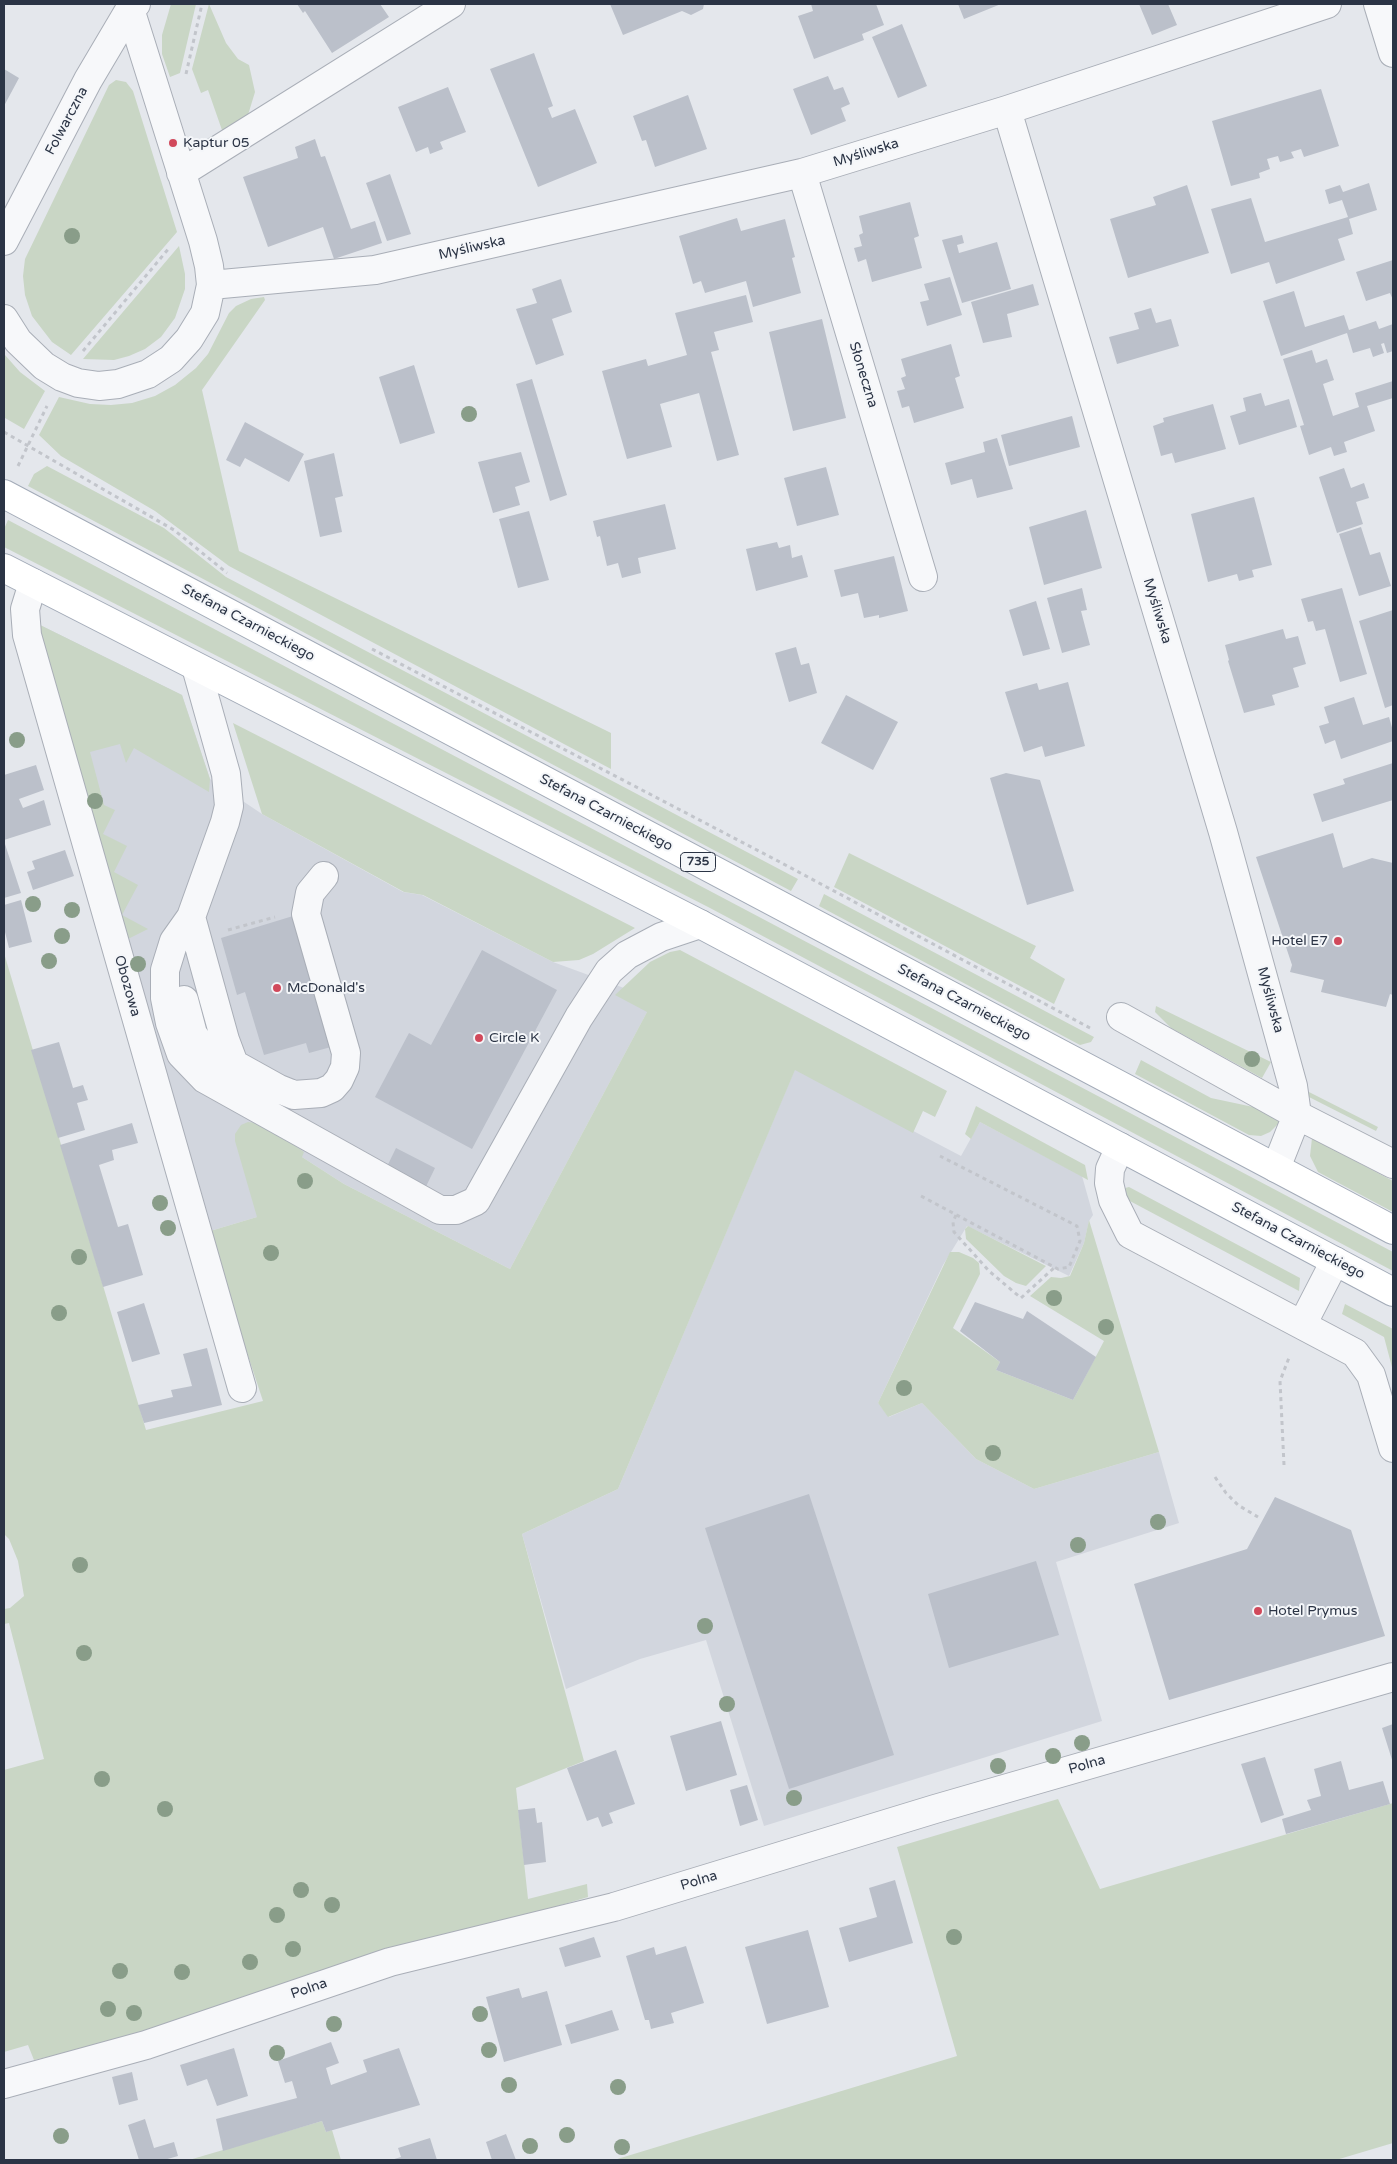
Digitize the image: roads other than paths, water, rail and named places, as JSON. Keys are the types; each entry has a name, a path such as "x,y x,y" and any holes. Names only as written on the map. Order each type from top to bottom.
{"main road":[{"name":"Stefana Czarnieckiego","path":"4,494 1393,1230"},
{"name":"Stefana Czarnieckiego","path":"4,568 700,924 1393,1292"}],"street":[{"path":"181,173 451,4"},
{"name":"Myśliwska","path":"211,285 375,270 802,173 1007,110 1327,4"},
{"path":"1378,4 1393,53"},
{"path":"4,319 28,352 62,377 78,383 98,386 118,384 148,374 171,359 189,339 204,313 211,285 209,266 133,7"},
{"name":"Folwarczna","path":"4,239 88,80 133,7"},
{"name":"Myśliwska","path":"1007,110 1223,832 1293,1086 1297,1115"},
{"name":"Słoneczna","path":"802,173 923,577"},
{"name":"Obozowa","path":"33,583 25,609 27,635 242,1388"},
{"path":"196,667 226,774 229,806 191,917 174,940 168,955 165,977 170,1023 181,1054 192,1068 205,1079 447,1211 465,1207 476,1201 579,1017 609,971 639,948 661,937 700,924"},
{"path":"191,917 225,1040 234,1064 279,1089 294,1095 321,1093 332,1088 339,1080 344,1068 346,1053 306,908 310,893 324,876"},
{"path":"1121,1017 1297,1115 1393,1164"},
{"path":"1276,1168 1297,1115"},
{"path":"1120,1147 1110,1169 1109,1183 1113,1200 1130,1234 1356,1353 1365,1365 1374,1383 1393,1448"},
{"path":"1302,1325 1335,1261"},
{"name":"Polna","path":"4,2084 146,2045 390,1962 614,1907 935,1809 1393,1677"}],"place":[{"name":"Kaptur 05","path":"173,143"},
{"name":"Hotel E7","path":"1338,941"},
{"name":"McDonald's","path":"277,988"},
{"name":"Circle K","path":"479,1038"},
{"name":"Hotel Prymus","path":"1258,1611"}]}
